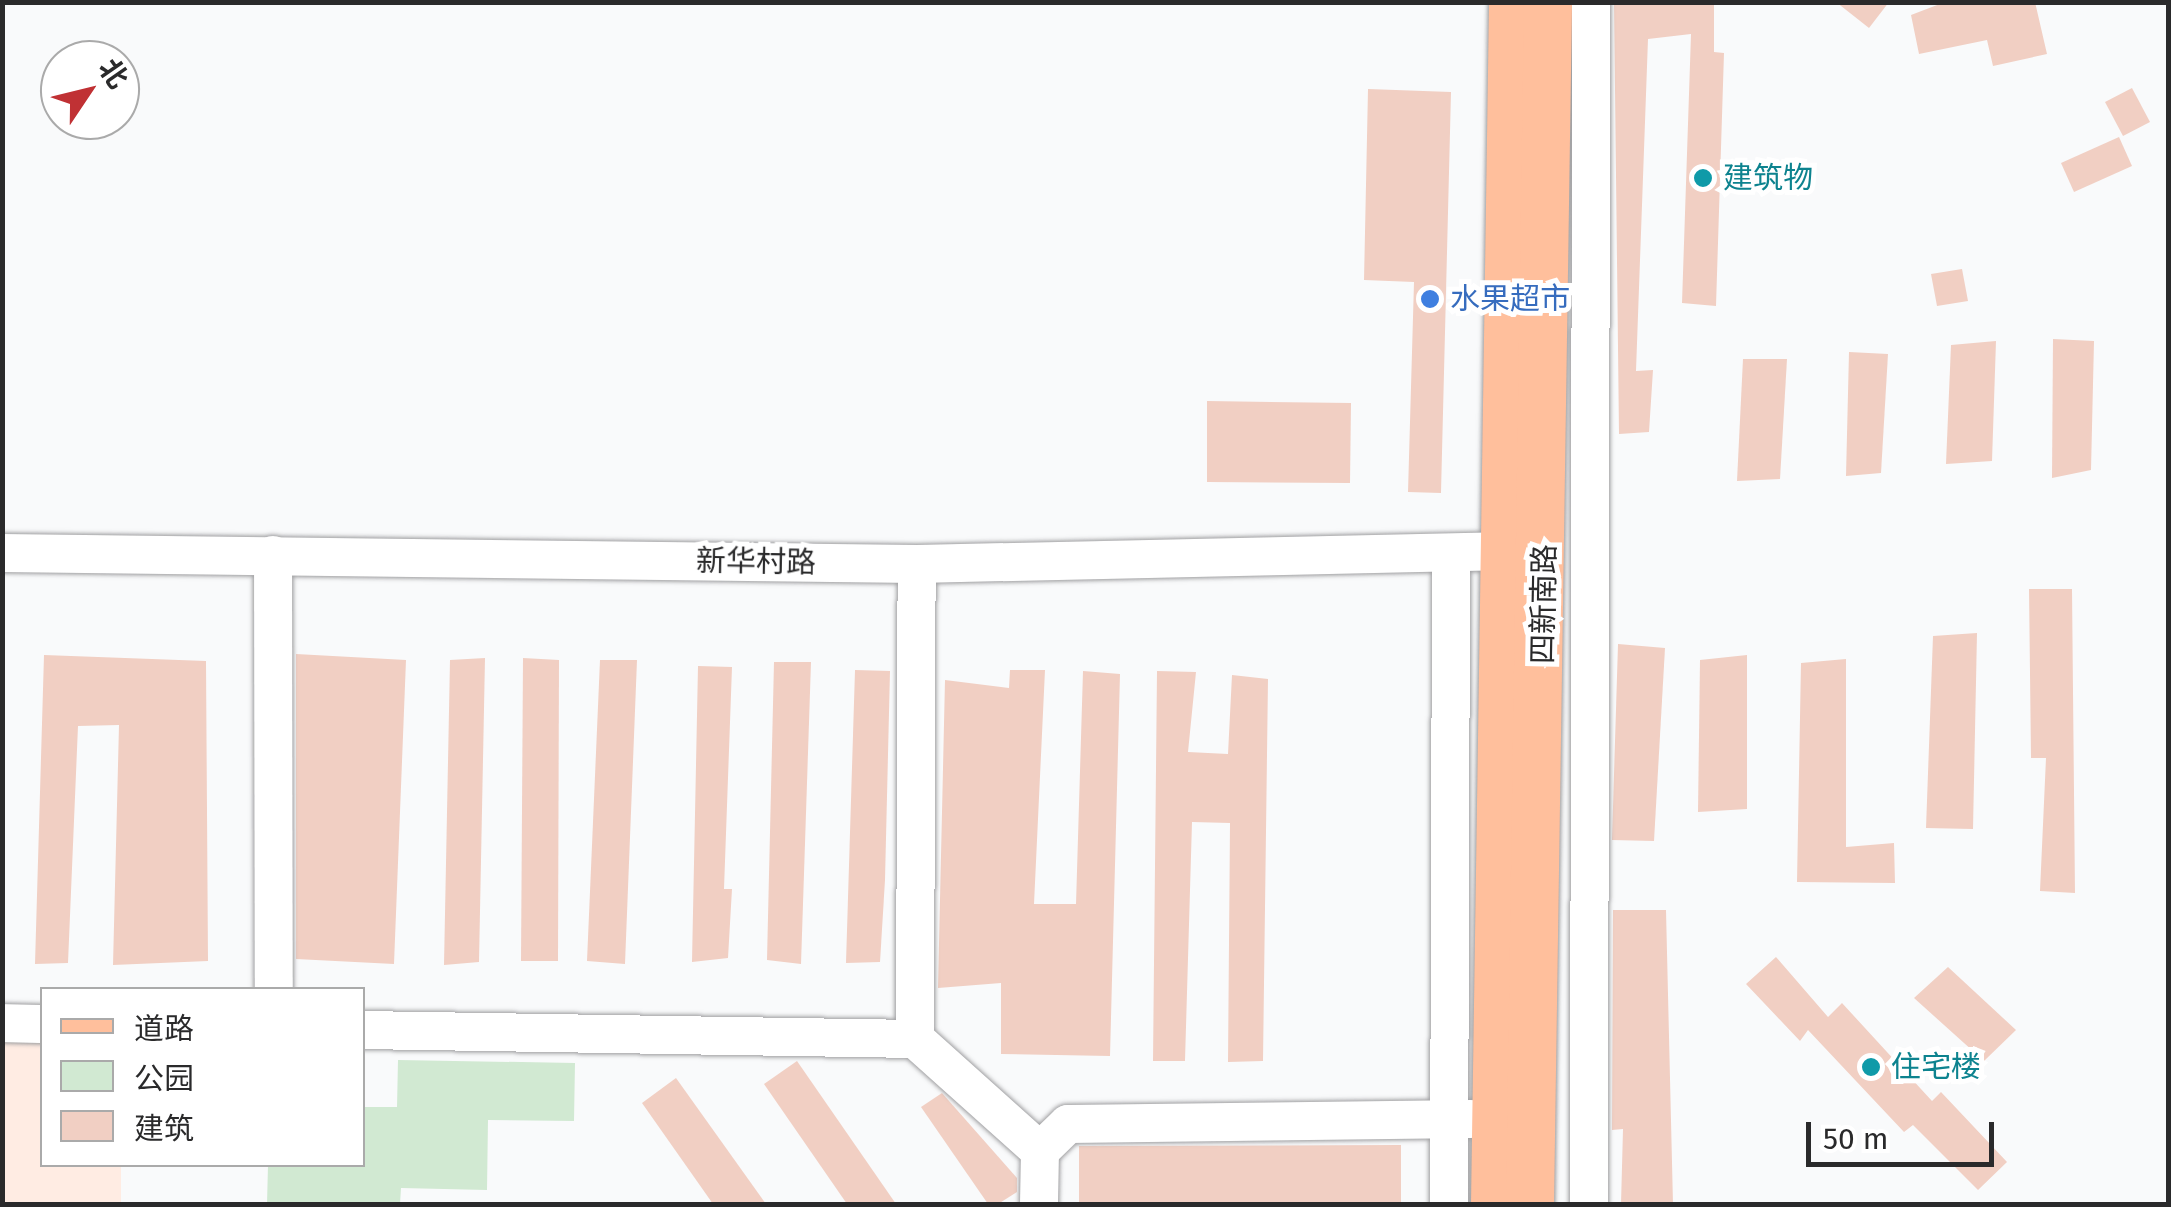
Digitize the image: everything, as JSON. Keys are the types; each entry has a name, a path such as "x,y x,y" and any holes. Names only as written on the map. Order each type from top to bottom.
{"main road":[{"name":"四新南路","path":"1495,1204 1472,1119 1510,551 1513,2"},
{"name":"四新南路","path":"1530,1204 1548,2"}],"street":[{"path":"1589,1204 1590,2"},
{"name":"新华村路","path":"2,553 917,564 1510,551"},
{"path":"1448,1204 1472,1119 1451,552"},
{"path":"273,555 274,987"},
{"path":"914,1040 917,564"},
{"path":"2,1024 40,1024"},
{"path":"365,1030 914,1040 1040,1151"},
{"path":"1039,1204 1040,1151 1068,1124 1472,1119"}],"shaded area":[{"path":"3,1039 40,1039 40,1167 121,1167 121,1204 3,1204"}],"green space":[{"path":"398,1060 575,1063 574,1121 488,1120 487,1190 401,1188 400,1204 267,1204 268,1167 365,1167 365,1107 397,1107"}],"building":[{"path":"1614,2 1714,2 1714,52 1724,53 1716,306 1682,303 1691,34 1648,39 1636,371 1653,370 1649,432 1619,434"},
{"path":"1836,2 1889,2 1869,28"},
{"path":"1945,2 2035,2 2047,54 1993,66 1987,40 1919,54 1911,15"},
{"path":"2132,88 2150,122 2123,136 2105,102"},
{"path":"1368,89 1451,92 1441,493 1408,492 1414,282 1364,280"},
{"path":"2119,137 2132,166 2074,192 2061,163"},
{"path":"1962,269 1968,301 1937,306 1931,274"},
{"path":"2053,339 2094,341 2091,470 2052,478"},
{"path":"1996,341 1992,461 1946,464 1951,345"},
{"path":"1849,352 1888,354 1881,473 1846,476"},
{"path":"1743,359 1787,359 1780,479 1737,481"},
{"path":"1207,401 1351,403 1350,483 1207,482"},
{"path":"2029,589 2072,589 2075,893 2040,891 2046,758 2031,758"},
{"path":"1977,633 1973,829 1926,828 1933,636"},
{"path":"1618,644 1665,648 1654,841 1612,840"},
{"path":"296,654 406,660 394,964 296,959"},
{"path":"44,655 206,661 208,961 113,965 119,725 78,726 68,963 35,964"},
{"path":"1747,655 1747,809 1698,812 1700,660"},
{"path":"485,658 479,962 444,965 450,660"},
{"path":"523,658 559,660 558,961 521,961"},
{"path":"1846,659 1846,847 1894,843 1895,883 1797,882 1801,663"},
{"path":"600,660 637,660 625,964 587,961"},
{"path":"774,662 811,662 801,964 767,960"},
{"path":"698,666 732,667 724,889 732,889 728,958 692,962"},
{"path":"855,670 890,671 885,880 880,962 846,963"},
{"path":"1010,670 1045,670 1034,904 1076,904 1083,671 1120,674 1110,1056 1001,1054 1001,983 938,988 945,680 1009,688"},
{"path":"1157,671 1196,672 1188,752 1228,754 1232,675 1268,679 1263,1061 1228,1062 1230,823 1192,822 1185,1061 1153,1061"},
{"path":"1613,910 1666,910 1673,1204 1621,1204 1623,1129 1612,1130"},
{"name":"住宅楼","path":"1776,957 1828,1017 1842,1003 1932,1101 1941,1092 2007,1162 1978,1190 1913,1125 1904,1132 1808,1030 1800,1041 1746,984"},
{"name":"住宅楼","path":"1948,967 2016,1030 1984,1061 1914,998"},
{"path":"797,1061 896,1204 847,1204 764,1084"},
{"path":"676,1078 766,1204 713,1204 642,1103"},
{"path":"942,1093 1017,1178 1017,1192 998,1204 988,1204 921,1107"},
{"path":"1401,1145 1401,1204 1079,1204 1079,1146"}],"place":[{"name":"建筑物","path":"1703,178"},
{"name":"水果超市","path":"1430,299"},
{"name":"住宅楼","path":"1871,1067"}]}
